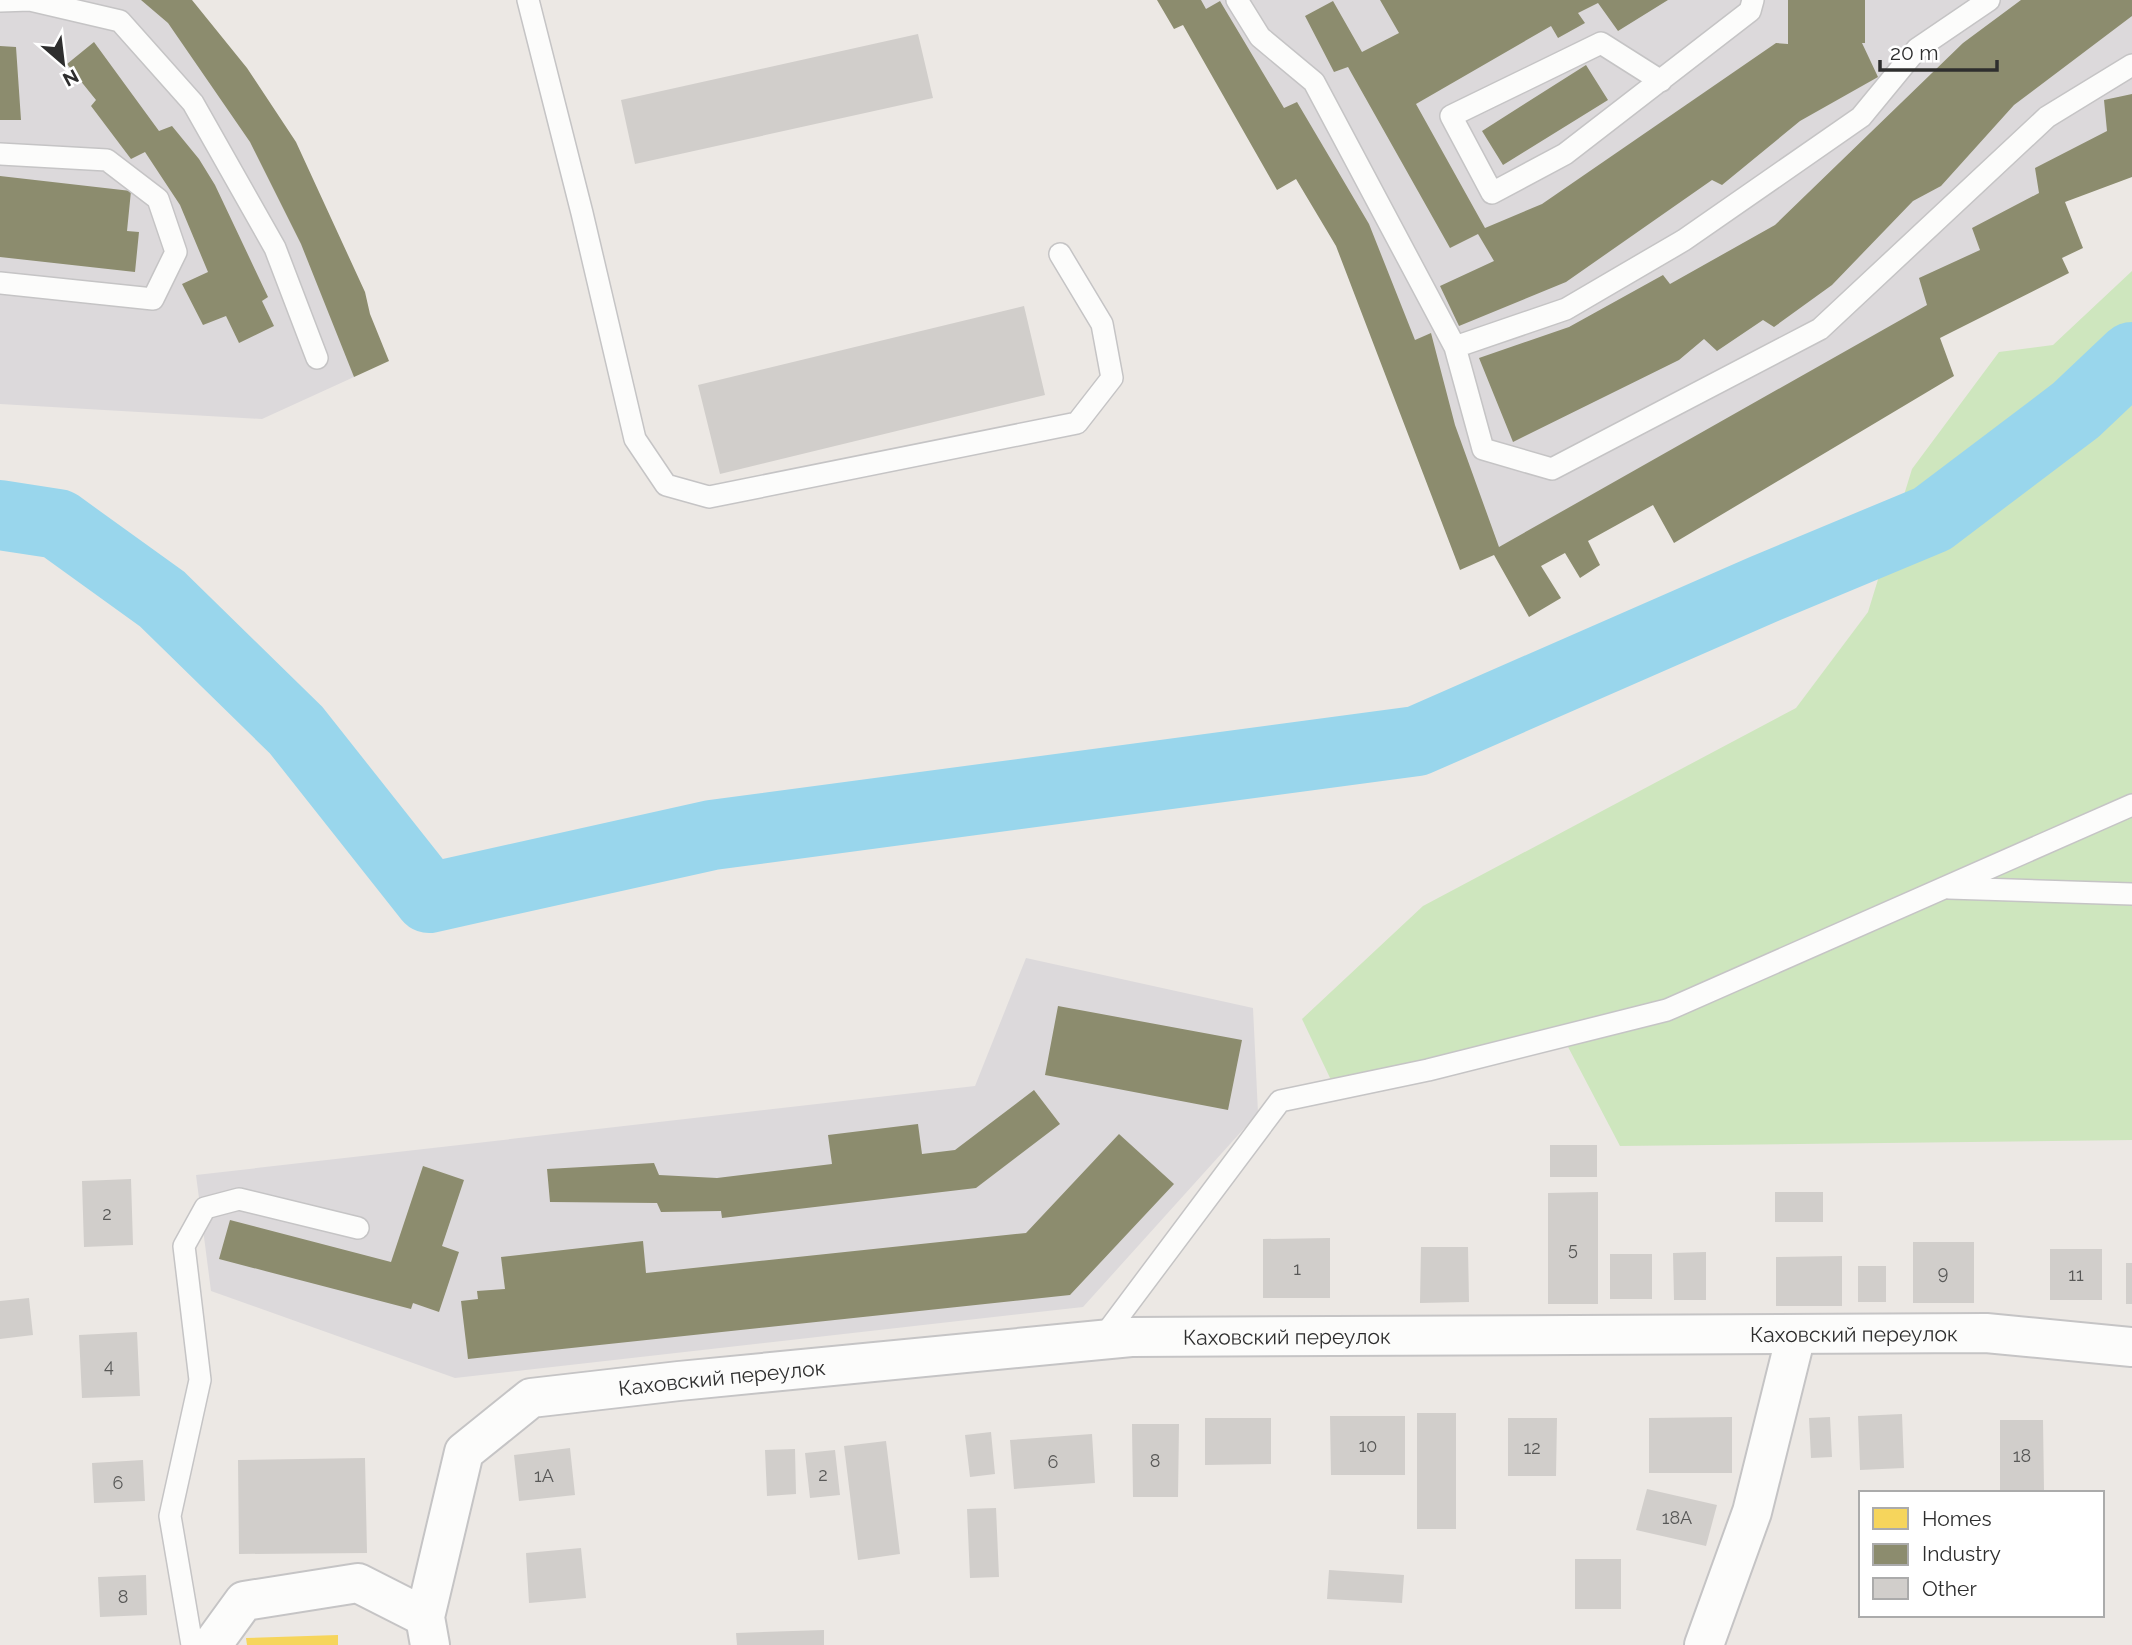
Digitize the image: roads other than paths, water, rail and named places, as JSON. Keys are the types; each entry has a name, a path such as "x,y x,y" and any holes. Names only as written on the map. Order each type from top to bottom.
{"street":[{"name":"Каховский переулок","path":"427,1631 464,1452 531,1398 1131,1337 1986,1333 2132,1348"},
{"path":"1704,1645 1752,1512 1796,1335"},
{"path":"212,1645 244,1601 358,1583 427,1631"}],"lane":[{"path":"528,0 635,439 666,485 709,497 1077,423 1112,378 1102,324 1060,254"},
{"path":"1237,0 1260,37 1314,82 1455,347 1483,449 1552,469 1819,329 2047,117 2132,65"},
{"path":"1661,80 1601,43 1451,116 1492,193 1565,154 1661,80 1750,11 1753,0"},
{"path":"1455,347 1566,309 1684,240 1861,117 1917,49 1989,0"},
{"path":"0,1 30,1 120,21 184,92 193,103 275,248 317,358"},
{"path":"0,154 107,160 158,198 176,252 153,299 0,283"},
{"path":"1101,1340 1280,1101 1427,1070 1667,1010 2132,805"},
{"path":"1944,888 2132,894"},
{"path":"192,1645 170,1516 200,1380 184,1246 205,1208 239,1199 358,1228"}],"waterway":[{"path":"0,515 58,524 162,599 296,730 429,898 712,835 1417,741 1764,589 1932,519 2076,410 2132,357"}]}
